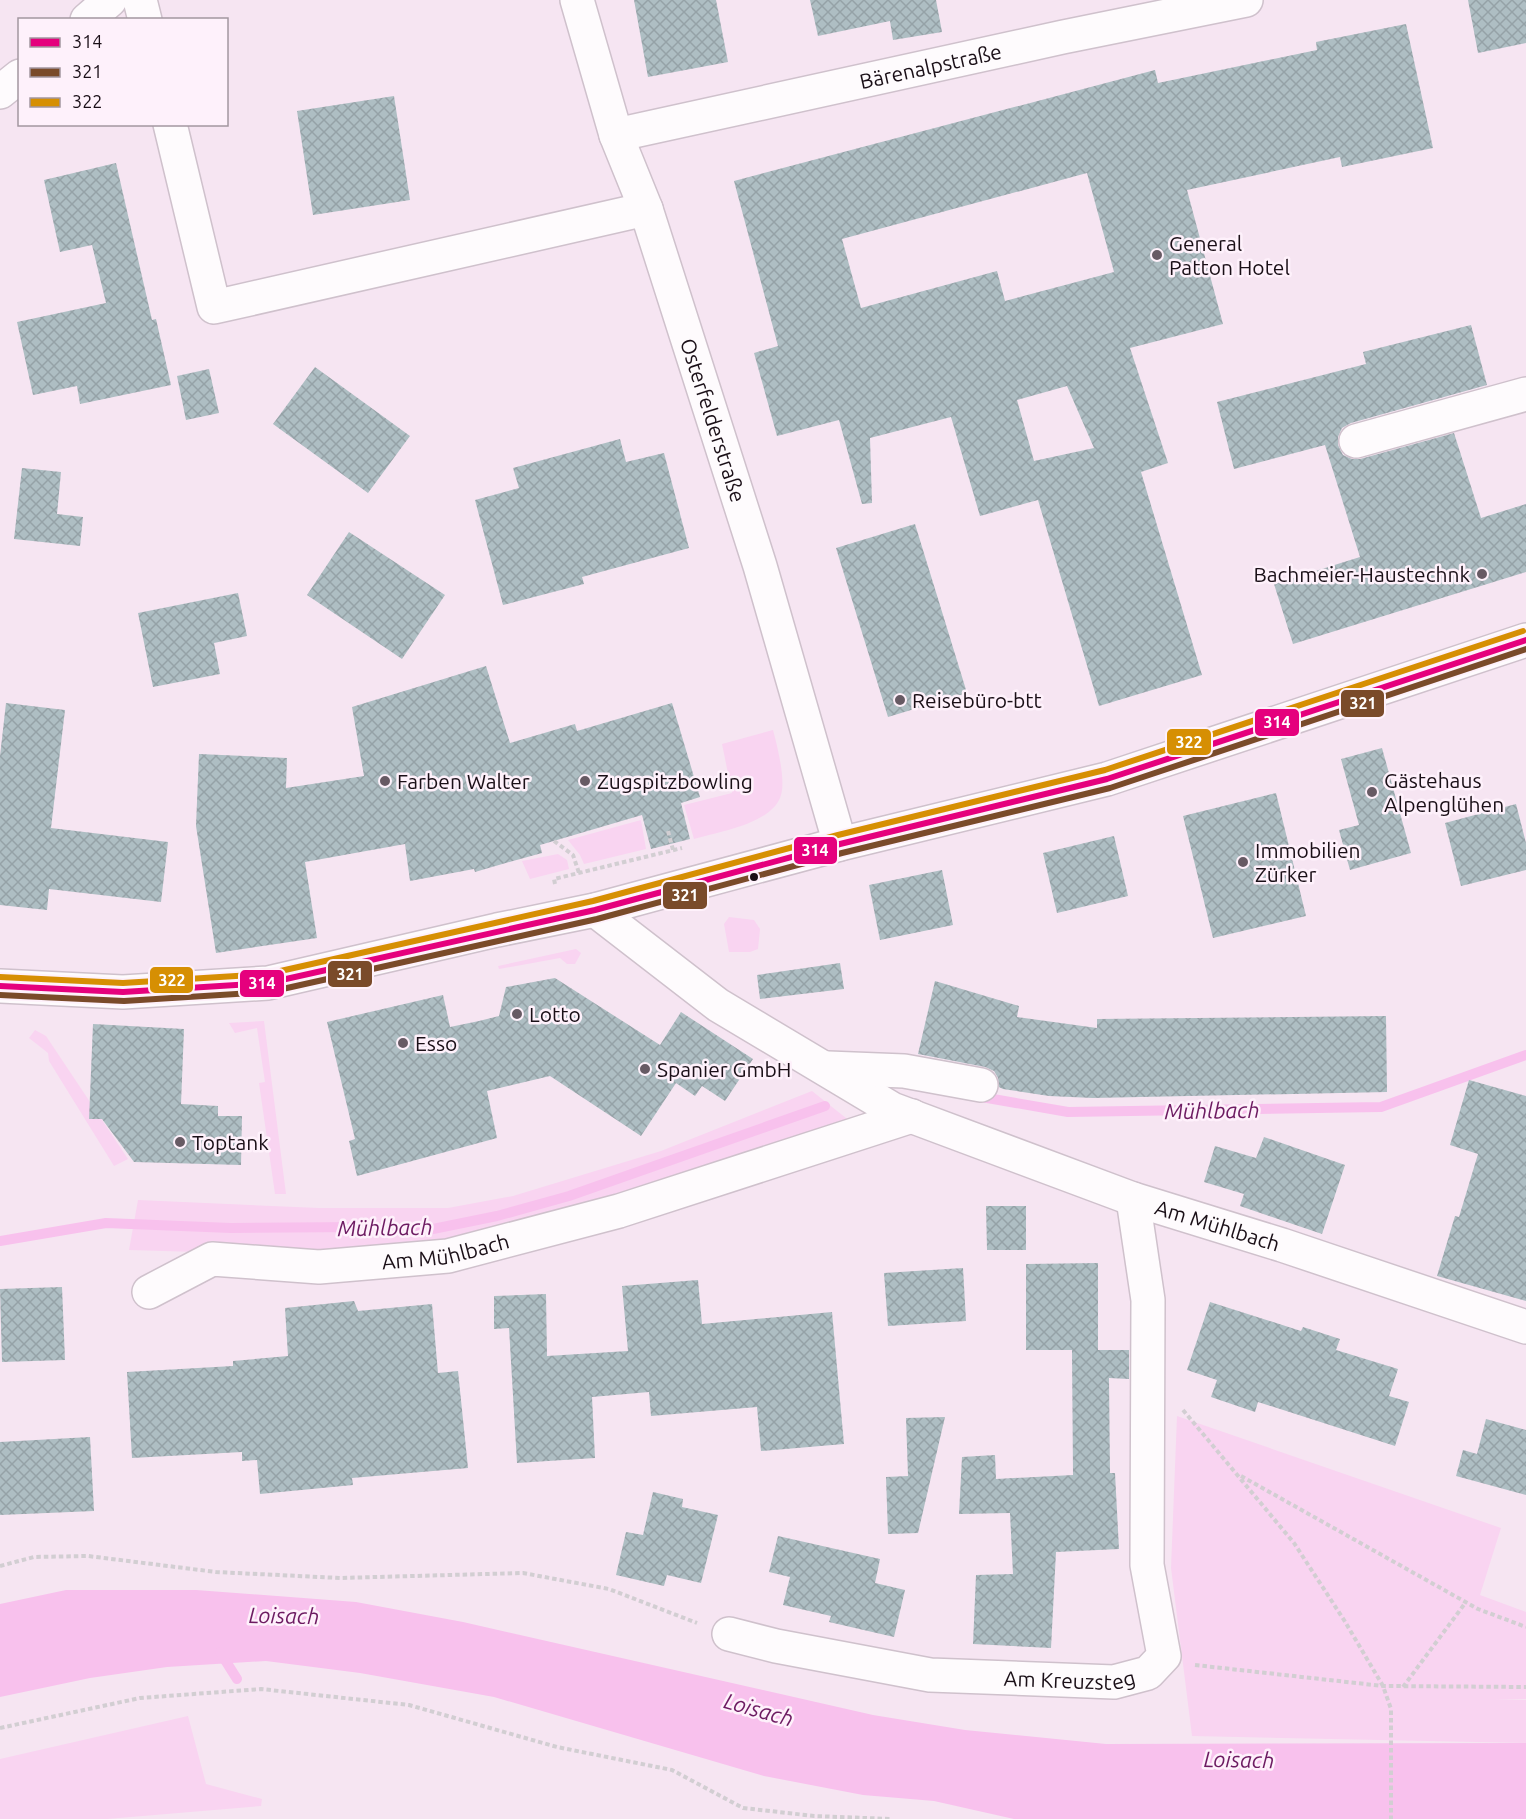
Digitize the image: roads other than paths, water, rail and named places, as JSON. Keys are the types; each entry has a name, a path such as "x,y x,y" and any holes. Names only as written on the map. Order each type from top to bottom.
{"street":[{"path":"89,18 110,0"},
{"path":"140,0 144,18"},
{"name":"Osterfelderstraße","path":"577,0 616,135 646,209 760,566 840,844"},
{"name":"Bärenalpstraße","path":"616,135 1063,37 1246,0"},
{"path":"0,92 18,78"},
{"path":"170,126 214,307 646,209"},
{"path":"1356,441 1526,393"},
{"path":"0,986 123,992 268,983 497,930 595,910 840,844 1107,779 1526,640"},
{"name":"Am Mühlbach","path":"595,910 718,1005 902,1112 1133,1199 1282,1245 1526,1328"},
{"path":"831,1071 904,1071 981,1085"},
{"name":"Am Mühlbach","path":"149,1292 212,1259 320,1267 448,1256 619,1211 902,1112"},
{"name":"Am Kreuzsteg","path":"729,1634 776,1646 930,1675 1114,1682 1148,1673 1164,1656 1147,1565 1148,1300 1133,1199"}],"water":[{"name":"Loisach","path":"66,1590 196,1590 356,1602 463,1622 873,1715 965,1730 1106,1744 1526,1743 1526,1819 1014,1819 934,1801 863,1795 764,1776 494,1697 360,1673 266,1661 167,1667 90,1678 0,1697 0,1604"}],"waterway":[{"name":"Mühlbach","path":"976,1096 1068,1112 1381,1107 1526,1055"},
{"name":"Mühlbach","path":"0,1241 106,1223 231,1228 360,1227 428,1230 497,1216 569,1196 825,1106"},
{"path":"220,1652 237,1679"}],"place":[{"name":"General Patton Hotel","path":"1157,255"},
{"name":"Bachmeier-Haustechnk","path":"1482,574"},
{"name":"Reisebüro-btt","path":"900,700"},
{"name":"Farben Walter","path":"385,781"},
{"name":"Zugspitzbowling","path":"585,781"},
{"name":"Gästehaus Alpenglühen","path":"1372,792"},
{"name":"Immobilien Zürker","path":"1243,862"},
{"name":"Lotto","path":"517,1014"},
{"name":"Esso","path":"403,1043"},
{"name":"Spanier GmbH","path":"645,1069"},
{"name":"Toptank","path":"180,1142"}]}
